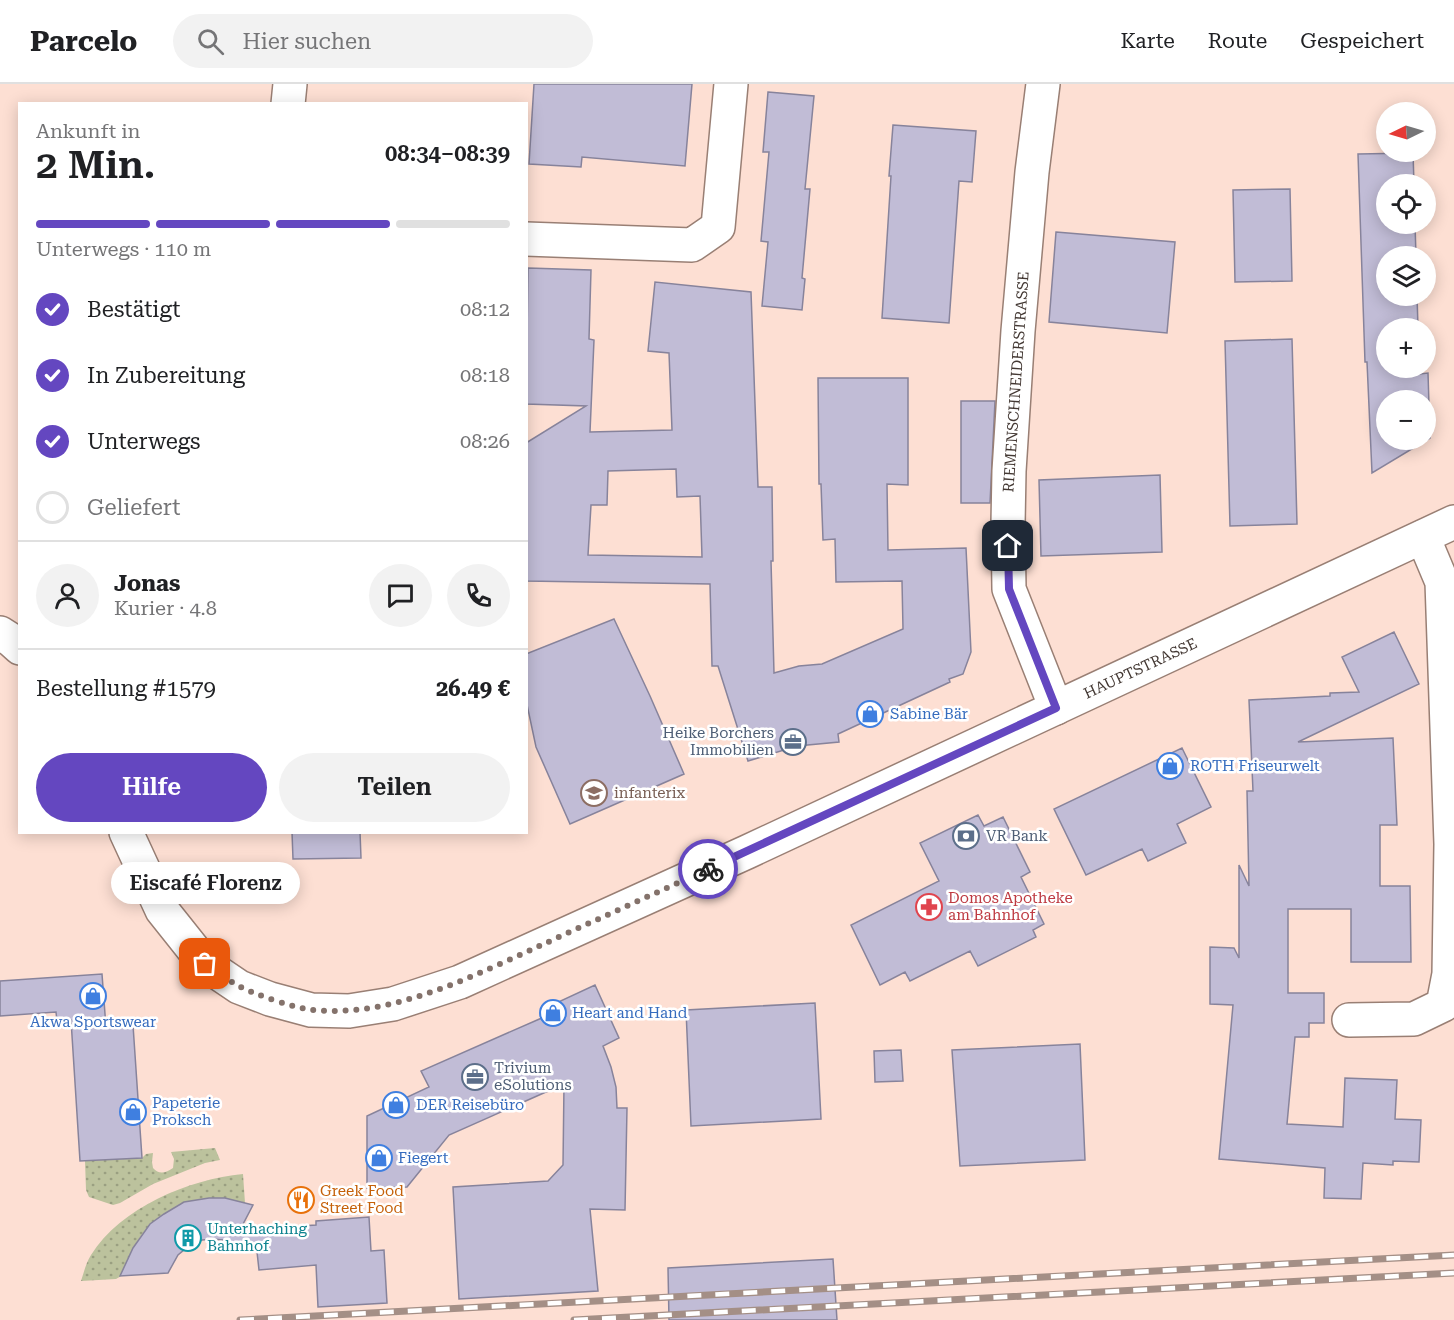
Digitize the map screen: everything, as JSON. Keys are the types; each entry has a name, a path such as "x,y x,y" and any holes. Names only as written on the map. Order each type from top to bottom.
{"street":[{"path":"288,102 290,84"},
{"path":"528,239 692,244 718,226 731,84"},
{"name":"RIEMENSCHNEIDERSTRASSE","path":"1043,84 1032,171 1019,319 1009,471 1009,589 1056,708"},
{"name":"HAUPTSTRASSE","path":"127,834 162,910 205,964 239,987 270,999 311,1010 349,1011 393,1004 460,982 747,852 1454,522"},
{"path":"1349,1020 1414,1019 1443,1005 1449,974 1451,844 1442,582 1423,537"},
{"path":"0,633 18,646"}],"green space":[{"path":"215,1148 220,1160 205,1163 153,1184 120,1203 113,1205 89,1197 86,1190 85,1161 142,1158 146,1154 153,1153 153,1168 158,1172 163,1172 173,1168 174,1159 171,1152"},
{"path":"243,1174 245,1203 213,1200 192,1202 177,1207 153,1222 143,1233 128,1260 123,1275 116,1279 81,1281 89,1258 104,1238 119,1223 138,1210 179,1189 222,1177"}],"building":[{"path":"534,84 692,84 685,166 582,157 581,167 529,164"},
{"path":"768,92 814,96 805,189 810,189 802,278 805,279 802,310 762,306 768,242 761,241 769,152 763,152"},
{"path":"893,125 976,131 972,182 959,181 949,323 882,318"},
{"path":"1358,154 1376,154 1376,162 1413,162 1414,174 1376,174 1376,234 1415,234 1416,246 1376,246 1376,306 1417,306 1418,318 1376,318 1376,378 1428,378 1429,390 1376,390 1376,450 1410,450 1372,473 1367,362 1365,362"},
{"path":"1290,189 1292,281 1235,282 1233,190"},
{"path":"1056,232 1175,242 1167,333 1049,322"},
{"path":"528,268 591,270 589,339 594,340 590,432 672,430 669,353 648,351 655,282 751,292 758,487 772,487 774,673 799,666 822,664 903,629 902,581 836,582 835,539 823,540 821,484 819,484 818,378 908,378 908,485 887,484 888,550 966,548 971,652 963,674 838,734 839,742 797,746 748,761 718,666 712,666 710,584 528,581 528,442 586,406 528,404","holes":["676,469 677,497 700,496 702,557 588,555 591,505 607,505 608,471"]},
{"path":"1292,339 1297,524 1230,526 1225,341"},
{"path":"961,401 995,401 990,503 961,503"},
{"path":"1160,475 1162,552 1041,556 1039,480"},
{"path":"614,619 684,774 570,824 536,747 528,709 528,653"},
{"path":"1394,632 1419,684 1298,742 1393,738 1397,825 1380,825 1380,886 1410,886 1411,962 1351,962 1351,909 1288,909 1288,993 1324,993 1324,1023 1309,1023 1309,1037 1295,1037 1287,1124 1343,1127 1345,1078 1397,1080 1395,1119 1421,1120 1419,1162 1393,1161 1393,1165 1363,1163 1361,1199 1324,1198 1325,1168 1219,1159 1233,1005 1210,1004 1210,947 1234,948 1239,958 1239,865 1249,886 1247,791 1253,791 1249,700 1330,696 1330,693 1359,692 1342,657"},
{"path":"1182,748 1211,807 1177,824 1186,843 1148,861 1142,849 1086,875 1054,809"},
{"path":"978,815 984,826 1003,817 1030,872 1021,877 1044,924 1033,930 1036,937 978,966 970,951 910,981 905,972 880,985 851,925 939,881 920,843"},
{"path":"292,834 360,834 361,858 293,859"},
{"path":"102,974 106,1027 133,1025 142,1158 80,1161 71,1020 57,1021 56,1012 0,1016 0,981"},
{"path":"595,985 619,1038 603,1046 616,1087 617,1108 627,1108 625,1210 590,1209 598,1291 459,1299 453,1187 548,1181 563,1165 564,1084 449,1135 407,1187 367,1188 367,1116 429,1087 421,1071 544,1017 541,1010"},
{"path":"815,1003 821,1119 691,1126 686,1010"},
{"path":"1080,1044 1085,1160 960,1166 952,1050"},
{"path":"901,1050 903,1081 875,1082 874,1051"},
{"path":"225,1198 253,1205 240,1230 316,1225 316,1221 369,1217 371,1251 384,1250 387,1303 318,1307 316,1265 259,1270 257,1252 223,1240 202,1240 190,1245 178,1255 168,1273 120,1276 133,1248 150,1224 184,1202"},
{"path":"833,1259 837,1320 669,1320 668,1268"}],"railway":[{"path":"240,1320 1454,1255"},
{"path":"574,1320 1454,1273"}],"way so far":[{"path":"205,964 239,987 300,1008 349,1011 393,1004 460,982 708,869"}],"place":[{"name":"Sabine Bär","path":"870,714"},
{"name":"Heike Borchers Immobilien","path":"793,742"},
{"name":"ROTH Friseurwelt","path":"1170,766"},
{"name":"infanterix","path":"594,793"},
{"name":"VR Bank","path":"966,836"},
{"name":"Domos Apotheke am Bahnhof","path":"929,907"},
{"name":"Eiscafé Florenz","path":"205,964"},
{"name":"Akwa Sportswear","path":"93,996"},
{"name":"Heart and Hand","path":"553,1013"},
{"name":"Trivium eSolutions","path":"475,1077"},
{"name":"DER Reisebüro","path":"396,1105"},
{"name":"Papeterie Proksch","path":"133,1112"},
{"name":"Fiegert","path":"379,1158"},
{"name":"Greek Food Street Food","path":"301,1200"},
{"name":"Unterhaching Bahnhof","path":"188,1238"}],"route":[{"path":"708,869 1056,708 1009,589 1008,546"}]}
